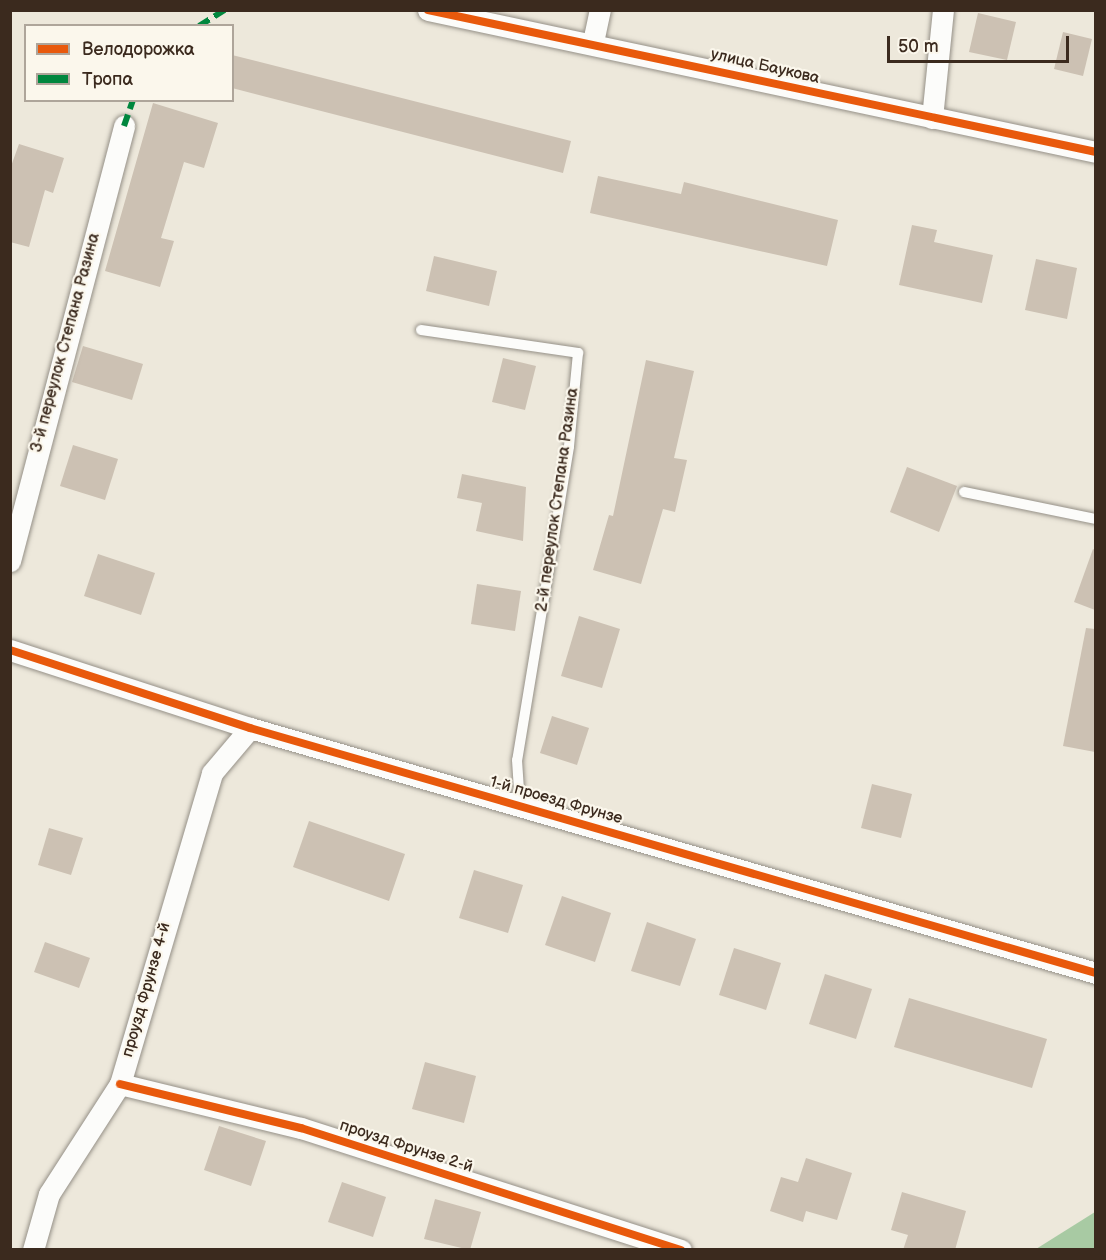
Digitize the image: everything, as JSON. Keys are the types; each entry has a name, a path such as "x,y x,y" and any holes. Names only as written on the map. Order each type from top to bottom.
{"street":[{"name":"улица Баукова","path":"428,10 593,42 1095,152"},
{"path":"593,42 600,10"},
{"path":"932,118 943,10"},
{"name":"3-й переулок Степана Разина","path":"10,561 124,126"},
{"name":"1-й проезд Фрунзе","path":"10,650 250,728 1095,973"},
{"name":"проузд Фрунзе 4-й","path":"33,1250 49,1194 120,1084 212,773 250,728"},
{"name":"проузд Фрунзе 2-й","path":"120,1084 301,1128 681,1250"}],"lane":[{"name":"2-й переулок Степана Разина","path":"421,330 578,353 569,447 517,760 520,805"},
{"path":"964,492 1095,519"}],"green space":[{"path":"1095,1212 1095,1249 1036,1249"}],"building":[{"path":"978,13 1016,22 1007,60 969,52"},
{"path":"1063,32 1092,39 1083,76 1054,69"},
{"path":"234,56 571,141 563,173 234,89"},
{"path":"153,103 218,123 204,168 184,162 161,238 174,241 160,287 105,271"},
{"path":"19,144 64,158 53,193 45,190 29,247 10,242 10,169"},
{"path":"598,176 681,194 684,182 838,220 827,266 590,213"},
{"path":"912,225 937,230 934,242 993,255 982,303 899,285"},
{"path":"434,256 497,271 489,306 426,291"},
{"path":"1036,259 1077,268 1067,319 1025,310"},
{"path":"83,346 143,364 132,400 72,382"},
{"path":"503,358 536,366 525,410 492,402"},
{"path":"646,360 694,371 674,458 687,460 675,512 663,509 641,584 593,570 609,515 613,516"},
{"path":"73,445 118,459 105,500 60,486"},
{"path":"907,467 957,486 939,532 890,512"},
{"path":"462,474 526,487 523,541 476,531 482,503 457,498"},
{"path":"1093,549 1095,550 1095,610 1074,602"},
{"path":"98,554 155,573 141,615 84,596"},
{"path":"477,584 521,591 515,631 471,624"},
{"path":"579,616 620,629 602,688 561,676"},
{"path":"1086,628 1095,629 1095,752 1063,746"},
{"path":"552,716 589,728 577,765 540,753"},
{"path":"872,784 912,794 901,838 861,828"},
{"path":"309,821 405,854 389,901 293,867"},
{"path":"49,828 83,838 71,875 38,865"},
{"path":"474,870 523,885 508,933 459,918"},
{"path":"562,896 611,913 595,962 545,945"},
{"path":"647,922 696,939 680,986 631,971"},
{"path":"45,942 90,958 79,988 34,972"},
{"path":"734,948 781,963 766,1010 719,995"},
{"path":"825,974 872,989 856,1039 809,1024"},
{"path":"909,998 1047,1039 1032,1088 894,1047"},
{"path":"425,1062 476,1076 464,1123 412,1109"},
{"path":"219,1126 266,1141 251,1186 204,1170"},
{"path":"806,1158 852,1173 837,1220 806,1211 803,1222 770,1211 781,1177 798,1182"},
{"path":"342,1182 386,1197 373,1237 328,1222"},
{"path":"902,1192 966,1211 955,1250 903,1250 908,1235 891,1230"},
{"path":"435,1199 481,1212 470,1250 424,1239"}],"marked path":[{"path":"202,24 225,10"},
{"path":"124,126 132,102"}],"cycle path":[{"path":"428,10 1096,152"},
{"path":"10,650 250,728 1096,973"},
{"path":"120,1084 301,1128 681,1250"}]}
